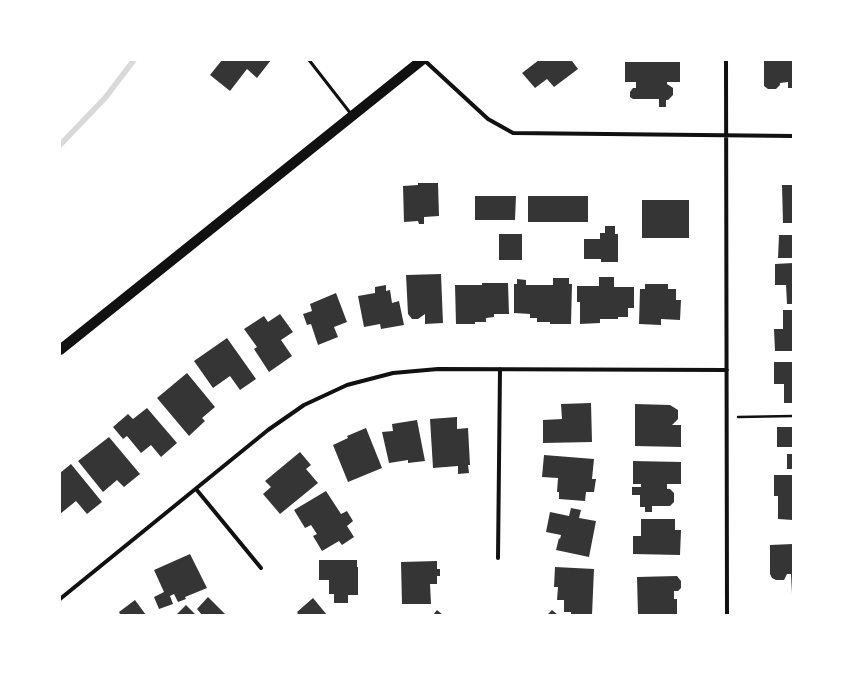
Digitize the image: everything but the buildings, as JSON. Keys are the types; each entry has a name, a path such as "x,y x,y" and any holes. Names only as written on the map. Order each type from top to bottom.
{"main road":[{"path":"60,350 423,60"}],"street":[{"path":"423,60 488,119 513,133 793,136"},
{"path":"726,60 727,615"},
{"path":"60,599 268,430 304,405 347,385 393,373 438,369 727,370"},
{"path":"498,558 500,369"},
{"path":"196,489 261,568"}],"lane":[{"path":"309,60 352,116"}],"path":[{"path":"727,418 793,416"}],"waterway":[{"path":"60,145 105,98 134,60"}]}
